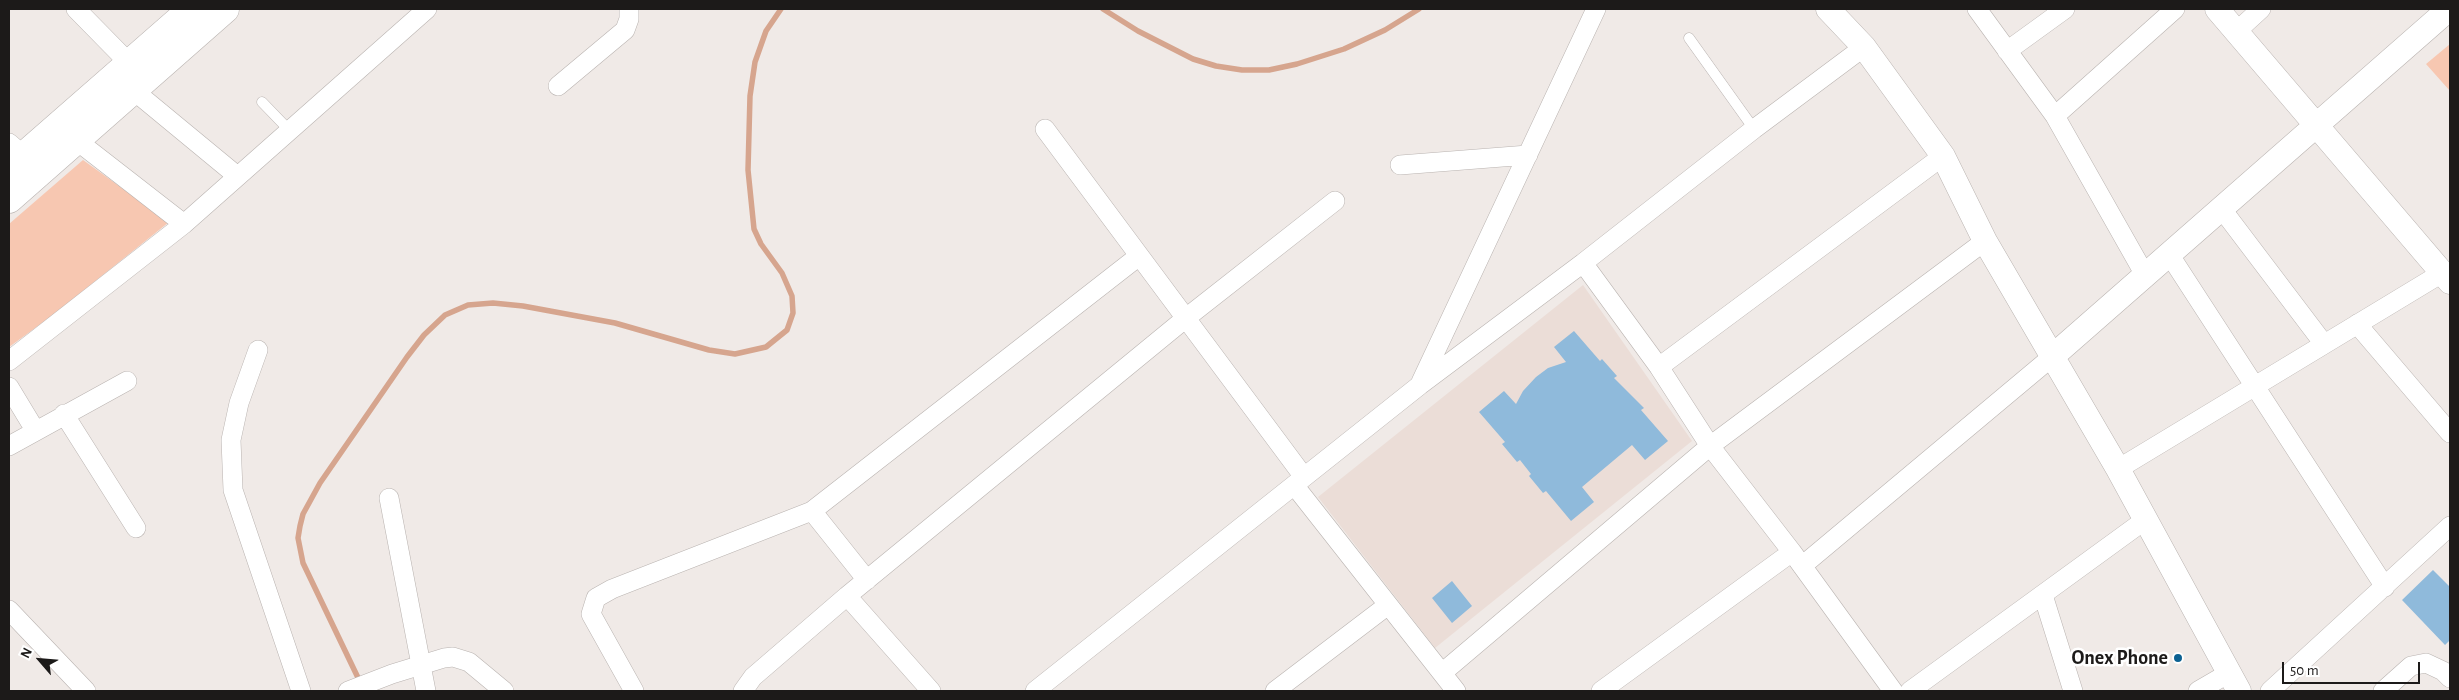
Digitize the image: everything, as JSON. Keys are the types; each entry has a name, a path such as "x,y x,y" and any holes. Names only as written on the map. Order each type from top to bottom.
{"main road":[{"path":"9,199 21,159 225,9"},
{"path":"21,159 76,140 132,76 180,15"}],"street":[{"path":"76,9 132,76 236,175"},
{"path":"9,361 184,224 236,175 290,131 427,9"},
{"path":"558,86 625,30 629,19 629,9"},
{"path":"1420,385 1596,9"},
{"path":"1828,9 1864,47 1943,156 1986,241 2118,469 2234,682 2198,691"},
{"path":"1977,9 2055,116 2145,275"},
{"path":"2007,51 2065,9"},
{"path":"2055,116 2175,9"},
{"path":"2118,469 2357,324 2446,278 2218,9"},
{"path":"2237,30 2262,9"},
{"path":"1601,691 1797,559 2053,356 2449,9"},
{"path":"1035,691 1420,385 1583,263 1754,129 1864,47"},
{"path":"1045,129 1186,318 1388,605 1456,691"},
{"path":"76,140 184,224"},
{"path":"1400,166 1528,155"},
{"path":"1659,367 1943,156"},
{"path":"743,691 753,677 867,580 1186,318 1335,201"},
{"path":"2221,208 2324,344"},
{"path":"1442,673 1710,446 1986,241"},
{"path":"2169,254 2385,586"},
{"path":"634,691 591,614 596,598 612,589 812,511 1139,256"},
{"path":"1583,263 1659,367 1710,446 1797,559 1893,691"},
{"path":"2357,324 2450,433"},
{"path":"258,350 239,403 231,440 233,490 301,691"},
{"path":"9,446 127,381"},
{"path":"9,387 35,430"},
{"path":"64,414 136,528"},
{"path":"389,498 426,691"},
{"path":"812,511 867,580"},
{"path":"1910,691 2145,520"},
{"path":"2270,691 2450,526"},
{"path":"2043,595 2073,691"},
{"path":"848,596 931,691"},
{"path":"1275,691 1388,605"},
{"path":"9,610 86,691"},
{"path":"348,691 392,674 444,658 461,658 476,667 504,691"},
{"path":"2383,691 2410,666 2426,663 2443,671 2450,678"}],"lane":[{"path":"1689,38 1754,129"},
{"path":"262,102 290,131"}],"shaded area":[{"path":"2450,44 2450,91 2426,64"},
{"path":"83,160 169,222 53,315 9,347 9,224"},
{"path":"1583,285 1692,441 1435,648 1318,497"}],"building":[{"path":"1574,331 1600,361 1602,359 1617,376 1614,378 1644,408 1641,410 1668,441 1645,460 1632,445 1582,487 1594,502 1571,521 1546,491 1543,493 1529,476 1531,474 1520,460 1517,462 1502,444 1505,442 1479,412 1504,391 1516,404 1523,391 1536,377 1548,368 1566,362 1554,347"},
{"path":"2433,570 2450,587 2450,640 2445,645 2402,600"},
{"path":"1452,581 1472,606 1452,623 1432,598"}],"waterway":[{"path":"361,684 303,563 298,538 300,526 303,514 320,483 407,357 424,335 445,315 468,305 493,303 523,306 615,323 709,350 735,354 766,347 787,330 793,313 792,296 782,273 761,244 754,229 748,170 750,96 755,62 766,31 781,9"},
{"path":"1103,9 1138,31 1193,59 1216,66 1242,70 1269,70 1297,64 1344,49 1385,30 1419,9"}],"place":[{"name":"Onex Phone","path":"2178,658"}]}
